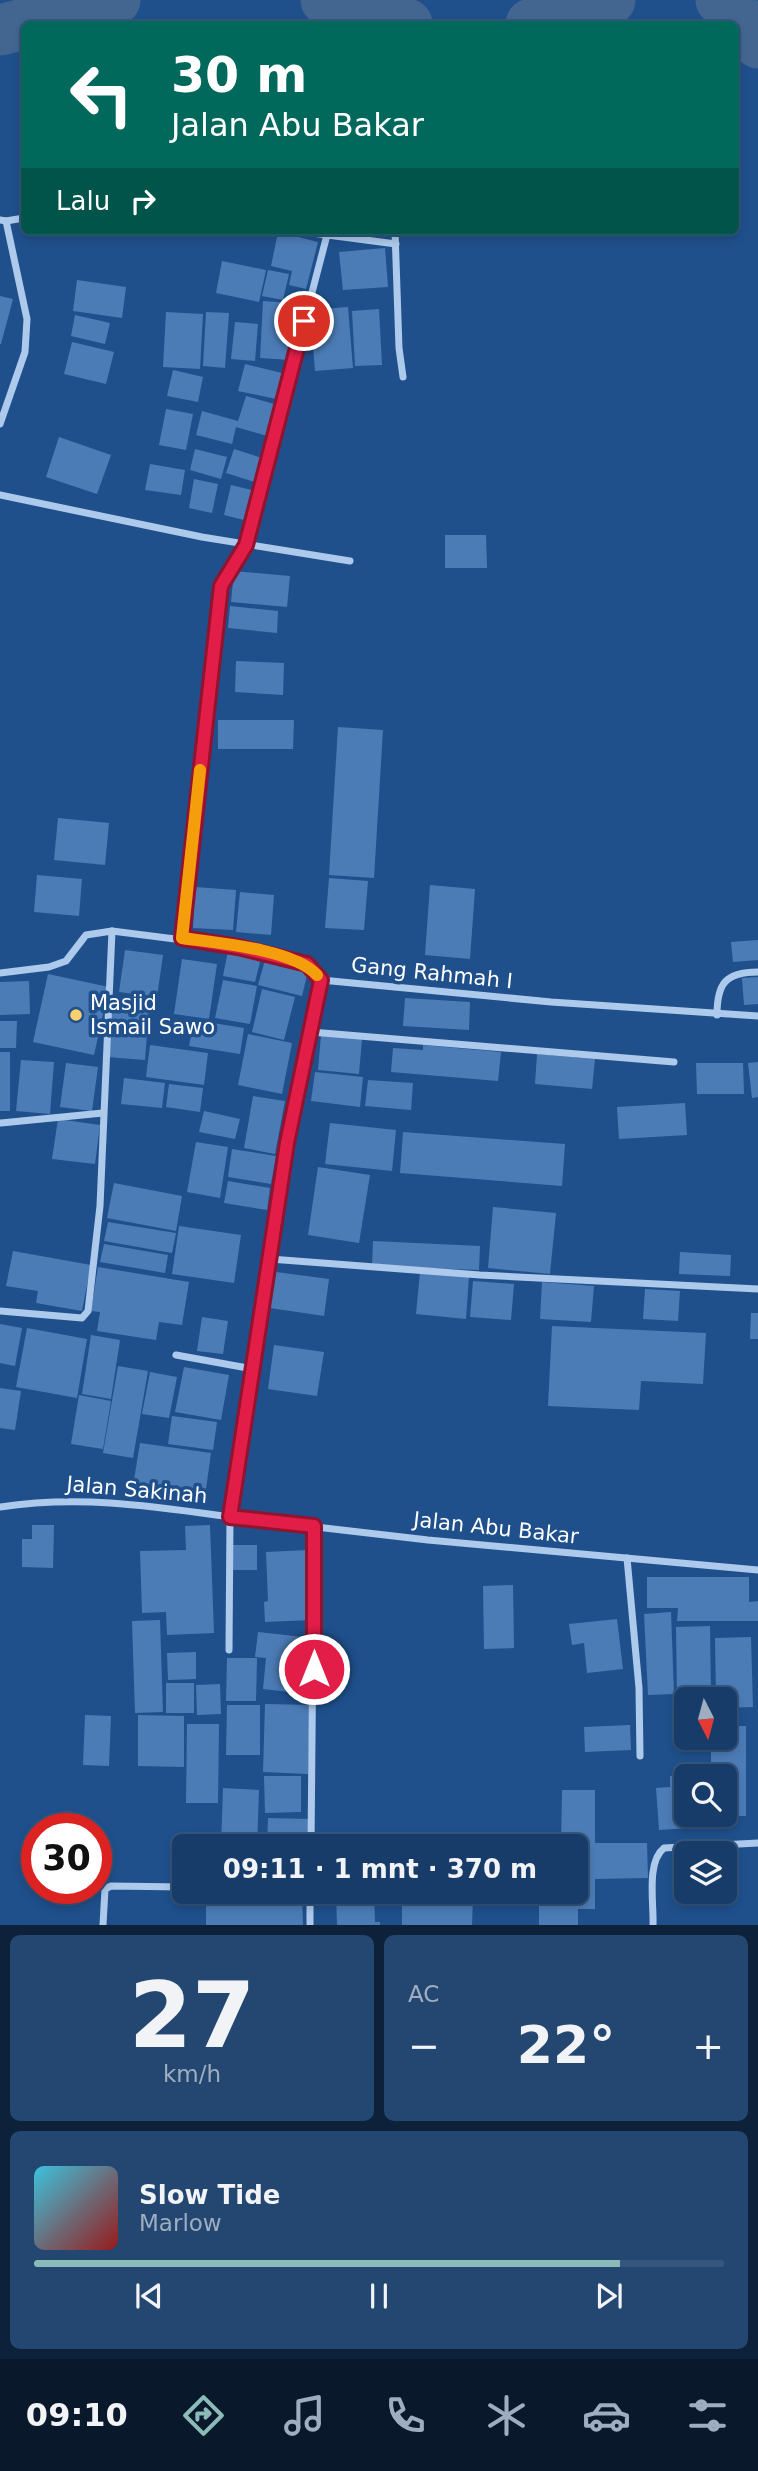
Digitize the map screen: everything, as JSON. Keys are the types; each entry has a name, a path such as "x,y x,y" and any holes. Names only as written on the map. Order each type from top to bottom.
{"street":[{"path":"0,424 25,352 27,319 3,220 21,218"},
{"path":"182,938 221,586 246,545 327,235 396,244"},
{"path":"395,235 399,348 403,377"},
{"path":"0,495 246,545 351,561"},
{"path":"0,1311 82,1318 88,1315 100,1206 112,931"},
{"name":"Gang Rahmah I","path":"0,973 49,967 66,961 86,935 112,931 238,947 307,964 321,980 717,1015 758,1016"},
{"path":"717,1015 717,993 726,979 744,972 758,972"},
{"name":"Jalan Sakinah","path":"0,1507 41,1501 90,1500 230,1517 287,1143 321,980"},
{"path":"310,1032 674,1062"},
{"path":"1,1123 103,1113"},
{"path":"270,1259 480,1275 758,1289"},
{"path":"176,1355 253,1369"},
{"path":"229,1650 230,1517"},
{"name":"Jalan Abu Bakar","path":"230,1517 627,1559 758,1570"},
{"path":"311,1834 314,1526"},
{"path":"627,1559 639,1688 640,1756"},
{"path":"653,1925 654,1863 658,1853 664,1848 673,1845 758,1843"},
{"path":"103,1925 105,1889 110,1886 172,1888"},
{"path":"310,1904 310,1925"}],"building":[{"path":"277,235 290,235 318,242 306,289 289,285 292,271 271,266"},
{"path":"385,248 388,287 343,290 339,252"},
{"path":"222,261 266,270 259,302 216,293"},
{"path":"268,270 289,274 283,300 262,296"},
{"path":"77,280 126,287 122,318 73,311"},
{"path":"0,296 13,299 1,344 0,344"},
{"path":"263,301 293,303 290,360 260,358"},
{"path":"348,307 353,368 315,371 310,310"},
{"path":"379,309 382,365 355,366 352,311"},
{"path":"166,312 203,314 200,369 163,367"},
{"path":"206,312 229,313 225,368 203,366"},
{"path":"75,315 110,323 105,344 71,336"},
{"path":"235,322 258,324 255,361 231,359"},
{"path":"72,342 114,352 106,384 64,374"},
{"path":"245,364 282,373 276,399 238,391"},
{"path":"173,370 203,377 198,402 167,396"},
{"path":"246,396 281,406 271,437 236,427 232,444 196,435 202,411 238,421"},
{"path":"166,409 193,414 186,450 159,445"},
{"path":"59,437 111,455 97,494 46,477"},
{"path":"195,449 227,457 221,479 190,470"},
{"path":"234,449 265,459 258,483 226,473"},
{"path":"150,464 185,470 181,495 145,490"},
{"path":"194,479 218,484 212,513 189,508"},
{"path":"231,485 256,491 248,521 224,515"},
{"path":"445,535 486,535 487,568 445,568"},
{"path":"234,571 290,576 287,607 231,602"},
{"path":"230,606 278,611 277,633 228,628"},
{"path":"236,661 284,663 283,695 235,692"},
{"path":"218,720 294,720 293,749 218,749"},
{"path":"338,727 383,730 374,878 329,875"},
{"path":"58,818 109,823 105,865 54,860"},
{"path":"37,875 82,879 79,916 34,912"},
{"path":"329,878 368,881 364,930 325,928"},
{"path":"430,885 475,889 470,959 425,955"},
{"path":"195,887 236,890 233,930 193,928"},
{"path":"240,892 274,895 271,935 236,932"},
{"path":"758,940 758,960 733,962 731,942"},
{"path":"125,950 163,955 157,997 119,992"},
{"path":"228,951 261,958 255,982 223,976"},
{"path":"182,959 217,964 209,1019 174,1014"},
{"path":"265,960 308,971 302,996 258,985"},
{"path":"48,974 109,987 94,1055 33,1042"},
{"path":"758,977 758,1004 744,1005 742,978"},
{"path":"223,980 257,986 250,1024 215,1018"},
{"path":"29,981 30,1014 0,1015 0,982"},
{"path":"262,989 295,997 284,1040 252,1032"},
{"path":"405,998 470,1002 469,1030 403,1026"},
{"path":"111,1006 149,1008 145,1060 107,1057"},
{"path":"194,1020 244,1028 240,1054 189,1046"},
{"path":"0,1021 17,1021 16,1048 0,1048"},
{"path":"248,1034 292,1043 282,1094 238,1085"},
{"path":"321,1035 362,1039 359,1074 318,1070"},
{"path":"150,1045 208,1053 204,1085 146,1077"},
{"path":"423,1045 501,1052 498,1081 391,1072 393,1048 423,1050"},
{"path":"0,1052 10,1052 10,1111 0,1111"},
{"path":"537,1054 595,1059 592,1089 535,1084"},
{"path":"21,1060 54,1062 50,1114 16,1111"},
{"path":"758,1062 758,1097 752,1098 748,1063"},
{"path":"66,1063 98,1067 92,1111 60,1107"},
{"path":"696,1063 743,1063 744,1094 697,1094"},
{"path":"315,1072 363,1077 360,1107 311,1101"},
{"path":"124,1078 165,1083 162,1108 121,1104"},
{"path":"368,1080 413,1083 411,1110 365,1106"},
{"path":"169,1084 203,1088 200,1112 166,1107"},
{"path":"253,1096 285,1101 275,1154 244,1148"},
{"path":"685,1103 687,1135 619,1139 617,1107"},
{"path":"204,1111 240,1119 235,1139 199,1132"},
{"path":"58,1119 100,1125 95,1164 52,1159"},
{"path":"330,1123 396,1130 392,1171 325,1164"},
{"path":"403,1132 565,1144 562,1186 400,1173"},
{"path":"196,1142 228,1147 220,1198 187,1192"},
{"path":"232,1149 276,1156 271,1184 228,1177"},
{"path":"318,1167 370,1175 359,1243 308,1235"},
{"path":"228,1181 270,1188 267,1210 224,1203"},
{"path":"114,1183 182,1196 176,1231 107,1218"},
{"path":"493,1207 556,1213 550,1274 488,1268"},
{"path":"108,1222 176,1233 172,1253 104,1241"},
{"path":"179,1226 241,1235 234,1283 172,1274"},
{"path":"373,1241 480,1246 479,1270 372,1266"},
{"path":"104,1244 168,1255 165,1273 100,1262"},
{"path":"13,1251 91,1265 82,1311 36,1303 38,1291 6,1286"},
{"path":"680,1252 731,1255 730,1276 679,1274"},
{"path":"98,1267 189,1282 182,1325 159,1322 156,1340 97,1331 100,1312 91,1311"},
{"path":"276,1272 329,1279 324,1316 270,1308"},
{"path":"420,1272 469,1276 466,1319 416,1314"},
{"path":"473,1281 514,1284 511,1320 470,1317"},
{"path":"542,1282 594,1286 591,1322 540,1319"},
{"path":"645,1289 680,1291 678,1321 643,1319"},
{"path":"751,1313 758,1313 758,1339 750,1339"},
{"path":"202,1317 228,1321 223,1354 197,1351"},
{"path":"0,1324 22,1328 15,1366 0,1363"},
{"path":"552,1326 706,1333 703,1384 641,1381 639,1410 548,1406"},
{"path":"27,1328 87,1339 77,1398 16,1387"},
{"path":"91,1335 120,1340 111,1399 82,1394"},
{"path":"274,1345 324,1352 317,1396 268,1389"},
{"path":"118,1366 148,1371 133,1458 103,1453"},
{"path":"184,1367 229,1375 221,1420 175,1412"},
{"path":"150,1372 177,1377 169,1418 142,1414"},
{"path":"0,1388 21,1391 15,1430 0,1428"},
{"path":"79,1395 111,1401 103,1449 71,1444"},
{"path":"172,1416 217,1422 213,1450 168,1444"},
{"path":"140,1443 211,1453 204,1503 132,1492"},
{"path":"32,1525 54,1525 53,1568 22,1567 22,1539 32,1539"},
{"path":"210,1525 214,1633 167,1635 166,1612 142,1613 140,1551 186,1550 185,1526"},
{"path":"231,1545 257,1545 257,1570 230,1570"},
{"path":"308,1550 312,1620 265,1622 264,1602 268,1601 266,1552"},
{"path":"647,1577 749,1577 749,1602 758,1601 758,1621 677,1621 678,1608 647,1608"},
{"path":"513,1585 514,1648 484,1649 483,1586"},
{"path":"671,1612 674,1694 648,1695 644,1614"},
{"path":"617,1619 623,1669 587,1673 584,1643 572,1645 569,1624"},
{"path":"160,1620 163,1712 135,1713 132,1621"},
{"path":"710,1626 711,1687 677,1687 676,1627"},
{"path":"258,1632 303,1637 300,1661 310,1663 307,1694 263,1689 266,1658 255,1657"},
{"path":"751,1637 753,1707 737,1708 737,1687 716,1687 715,1638"},
{"path":"196,1652 196,1679 168,1680 167,1653"},
{"path":"227,1658 257,1658 256,1701 226,1701"},
{"path":"166,1683 194,1683 194,1713 166,1713"},
{"path":"220,1684 221,1714 197,1715 196,1685"},
{"path":"265,1704 310,1705 308,1774 263,1772"},
{"path":"227,1705 260,1705 260,1755 226,1755"},
{"path":"85,1715 111,1716 109,1766 83,1765"},
{"path":"138,1715 184,1716 184,1767 138,1766"},
{"path":"187,1724 219,1724 218,1803 186,1803"},
{"path":"630,1725 631,1750 585,1752 584,1727"},
{"path":"737,1726 746,1726 746,1816 737,1816 737,1764 711,1764 711,1750 737,1750"},
{"path":"264,1776 301,1776 301,1812 265,1813"},
{"path":"670,1776 674,1776 674,1827 704,1827 659,1830 656,1788 670,1787"},
{"path":"223,1788 259,1790 257,1834 221,1834"},
{"path":"562,1790 595,1790 595,1843 647,1843 648,1878 595,1879 595,1909 578,1909 578,1925 539,1925 539,1904 588,1904 588,1834 561,1834"},
{"path":"268,1818 309,1819 308,1834 267,1834"},
{"path":"206,1904 302,1904 303,1925 206,1925"},
{"path":"336,1904 374,1904 375,1922 380,1922 380,1925 337,1925"},
{"path":"402,1904 473,1904 472,1925 402,1925"}],"waterway":[{"path":"34,21 115,0"},
{"path":"326,0 397,21"},
{"path":"552,21 610,0"},
{"path":"721,0 752,32 758,43"},
{"path":"0,30 21,25"}],"slow traffic":[{"path":"200,770 182,938 238,947 307,964 317,975"}],"place":[{"name":"Masjid Ismail Sawo","path":"76,1015"}],"route":[{"path":"304,321 246,545 221,586 182,938 238,947 307,964 321,980 287,1143 230,1517 314,1526 314,1669"}]}
